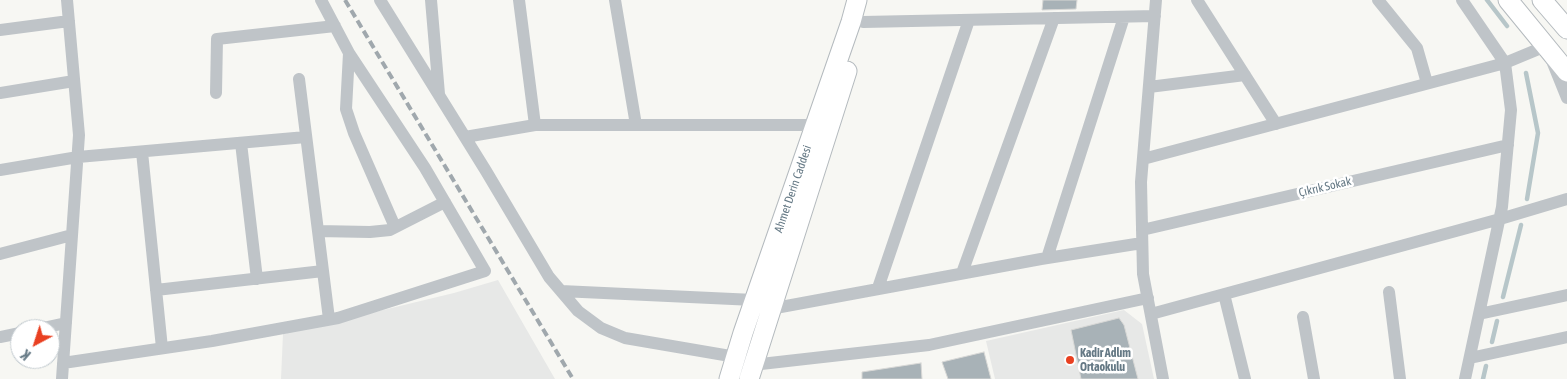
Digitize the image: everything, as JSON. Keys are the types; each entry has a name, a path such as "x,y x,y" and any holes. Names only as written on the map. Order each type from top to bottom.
{"main road":[{"name":"Ahmet Derin Caddesi","path":"729,379 746,367 762,305 815,125 851,22 856,0"},
{"name":"Ahmet Derin Caddesi","path":"762,305 870,0"},
{"path":"1508,0 1567,72"},
{"path":"1542,0 1567,29"}],"street":[{"path":"62,379 79,135 67,0"},
{"path":"64,362 212,341 329,319 485,271 425,168 349,54 321,0"},
{"path":"380,0 465,136 549,277 578,311 600,328 625,338 746,367 929,344 1148,298"},
{"path":"431,0 440,96"},
{"path":"519,0 535,125"},
{"path":"615,0 636,125"},
{"path":"1156,0 1141,182 1142,244 1143,274 1163,379"},
{"path":"1197,0 1276,124"},
{"path":"1378,0 1417,48 1427,84"},
{"path":"1462,0 1505,63 1511,110 1502,208 1465,379"},
{"path":"863,22 1155,16"},
{"path":"1047,258 1124,17"},
{"path":"962,273 1054,18"},
{"path":"878,288 970,20"},
{"path":"0,30 69,21"},
{"path":"216,93 217,39 335,26"},
{"path":"1143,159 1505,63 1546,46 1567,98"},
{"path":"349,54 346,109 354,133 395,227"},
{"path":"1149,87 1245,75"},
{"path":"299,79 329,319"},
{"path":"0,93 74,81"},
{"path":"465,136 535,125 815,125"},
{"path":"0,170 78,157 306,137"},
{"path":"241,143 257,279"},
{"name":"Çıkrık Sokak","path":"1142,230 1508,144"},
{"path":"142,152 162,348"},
{"path":"1151,314 1567,199"},
{"path":"318,231 370,232 390,230 445,202"},
{"path":"0,254 72,236"},
{"path":"561,291 762,305 878,288 1047,258 1142,244"},
{"path":"156,290 323,271"},
{"path":"1389,292 1400,379"},
{"path":"1224,294 1245,379"},
{"path":"1479,314 1567,295"},
{"path":"1303,317 1314,379"},
{"path":"60,324 66,323"},
{"path":"1470,358 1567,337"}],"shaded area":[{"path":"498,280 555,379 281,379 283,334 454,293"},
{"name":"Kadir Adlım Ortaokulu","path":"1124,310 1142,324 1154,379 995,379 986,341"}],"building":[{"path":"1043,0 1077,0 1076,9 1042,10"},
{"path":"1119,318 1124,325 1138,379 1081,379 1071,330"},
{"path":"984,352 991,379 948,379 942,362"},
{"path":"921,363 922,379 862,379 862,372"}],"waterway":[{"path":"1487,0 1507,26"},
{"path":"1526,73 1538,133 1527,199"},
{"path":"1503,297 1521,225"},
{"path":"1492,342 1497,321"},
{"path":"1483,379 1486,366"}],"railway":[{"path":"345,0 573,379"}],"place":[{"name":"Kadir Adlım Ortaokulu","path":"1070,360"}]}
